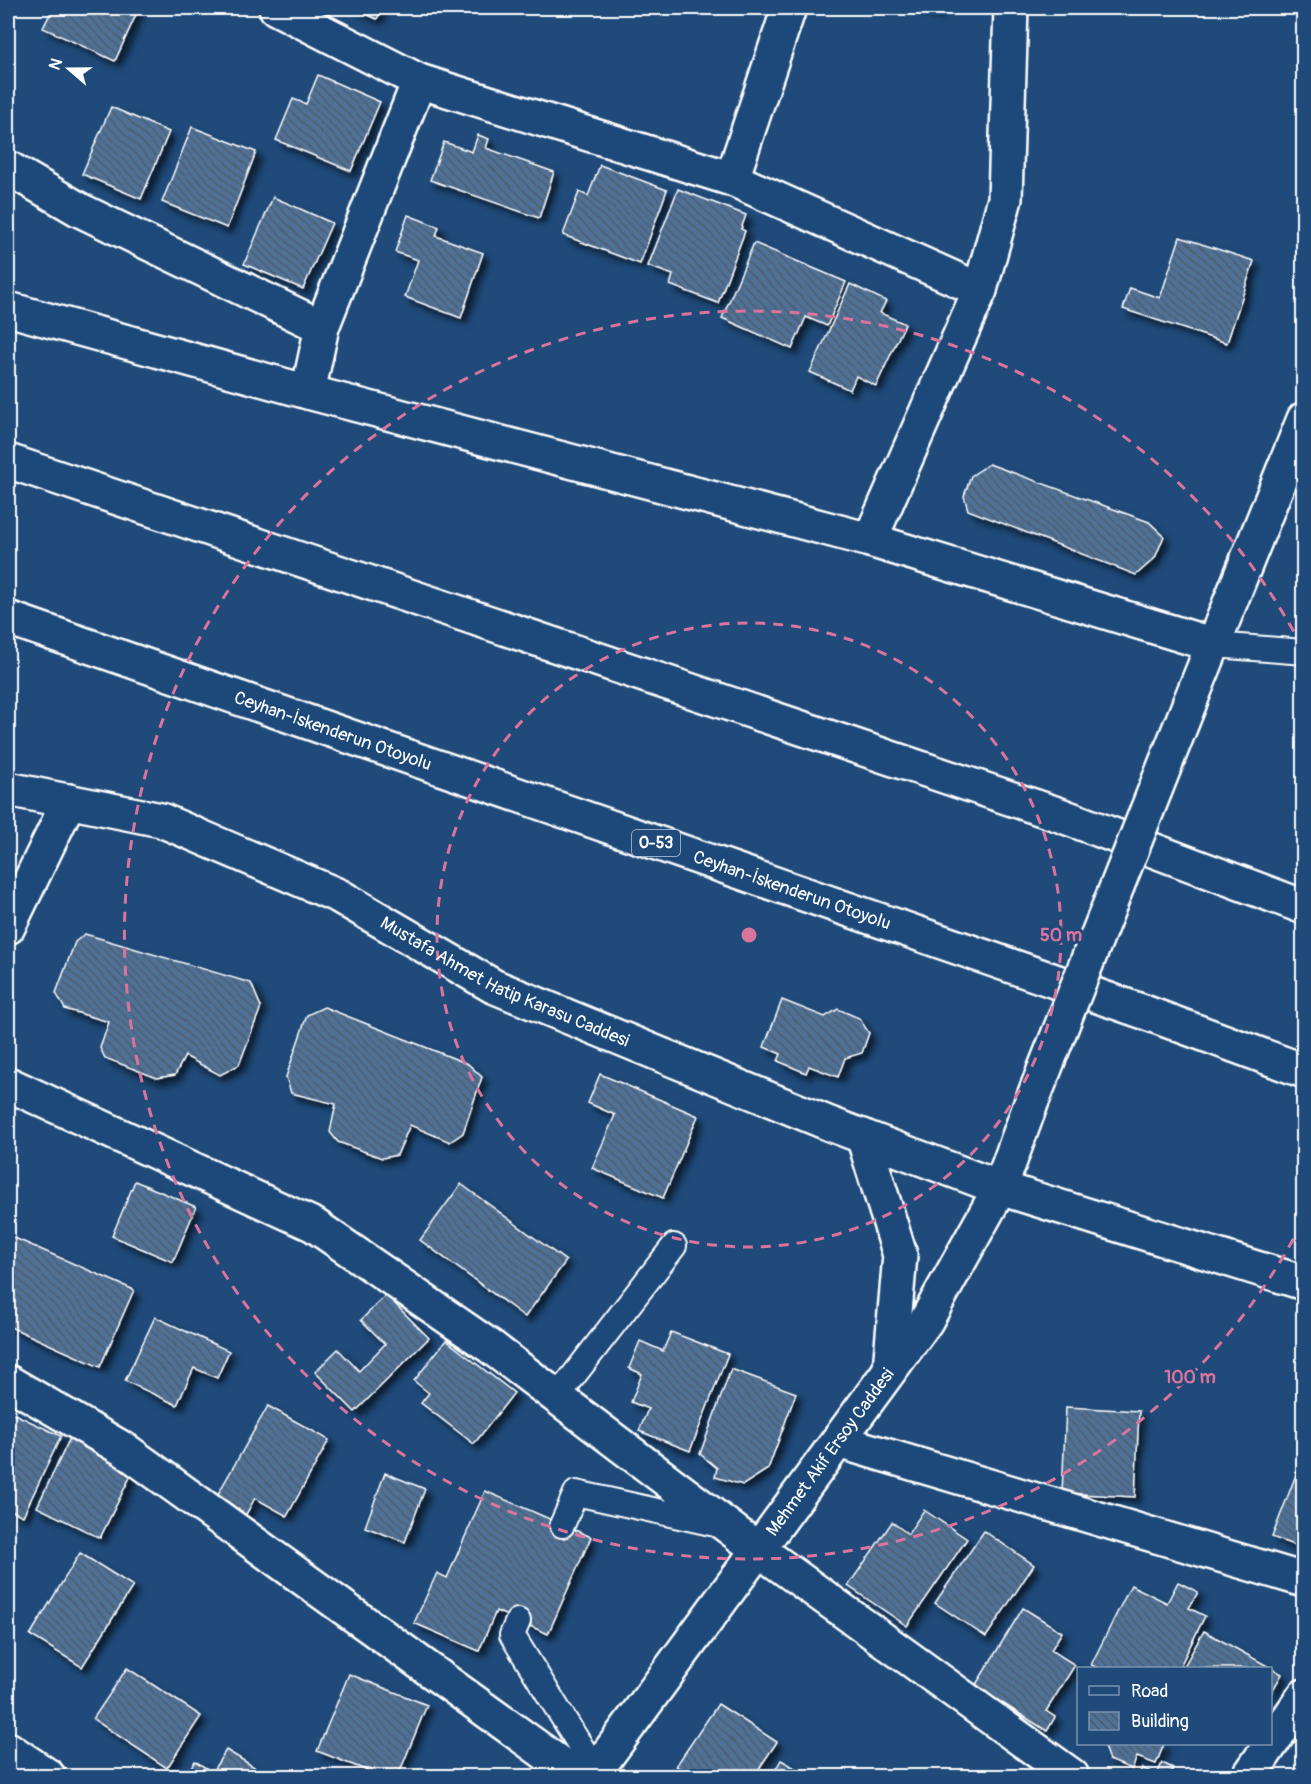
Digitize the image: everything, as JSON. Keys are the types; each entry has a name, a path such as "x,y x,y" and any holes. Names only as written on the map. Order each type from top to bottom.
{"main road":[{"path":"276,8 419,81 732,179 980,290"},
{"path":"732,179 789,8"},
{"path":"870,540 980,290 1005,199 1011,8"},
{"path":"308,392 322,327 419,81"},
{"path":"8,168 80,210 322,327"},
{"path":"8,309 308,392 870,540 1214,645"},
{"name":"Mehmet Akif Ersoy Caddesi","path":"588,1775 759,1550 926,1321 1000,1188 1030,1106 1304,419"},
{"path":"8,461 1060,815 1304,907"},
{"name":"Ceyhan-İskenderun Otoyolu","path":"8,618 1144,1012 1304,1071"},
{"name":"Mustafa Ahmet Hatip Karasu Caddesi","path":"8,789 160,820 339,897 493,986 863,1136 1000,1188 1304,1283"},
{"path":"8,927 69,801"},
{"path":"8,1084 314,1225 491,1347 759,1550 1072,1776"},
{"path":"863,1136 900,1255 890,1370"},
{"path":"8,1383 125,1450 588,1775"},
{"path":"838,1441 1304,1580"},
{"path":"1272,1745 1304,1696"},
{"path":"1249,1776 1272,1745"},
{"path":"8,1749 48,1776"}],"lane":[{"path":"1214,645 1304,652"},
{"path":"557,1397 674,1246"},
{"path":"562,1525 576,1493 729,1527"},
{"path":"518,1621 512,1635 588,1775"}],"building":[{"path":"53,8 139,8 115,61 43,28"},
{"path":"352,8 382,8 377,19"},
{"path":"918,8 938,8 936,13"},
{"path":"318,75 380,102 351,171 276,140 293,99 306,104"},
{"path":"111,107 169,132 141,199 82,174"},
{"path":"192,127 256,152 227,228 162,202"},
{"path":"478,135 489,139 486,148 554,172 539,218 430,180 444,142 472,152"},
{"path":"600,165 667,190 640,264 563,235 579,192 588,196"},
{"path":"678,189 746,215 741,229 745,231 718,303 670,285 673,275 648,266"},
{"path":"273,197 332,223 303,289 244,264"},
{"path":"408,215 439,227 436,236 483,253 461,318 405,297 418,260 395,252"},
{"path":"1180,237 1254,261 1227,343 1123,309 1130,288 1160,298"},
{"path":"754,243 846,282 827,326 806,317 792,349 722,318"},
{"path":"850,284 886,301 880,313 905,324 876,386 856,376 850,390 810,372"},
{"path":"989,464 1149,522 1164,536 1155,558 1136,575 968,510 964,496 971,476"},
{"path":"85,934 251,983 261,1007 239,1065 220,1075 185,1056 175,1075 157,1078 105,1058 100,1048 109,1022 65,1009 56,993 75,942"},
{"path":"782,1000 825,1017 838,1009 859,1018 869,1033 862,1053 845,1058 838,1077 809,1066 806,1073 778,1061 781,1054 764,1047"},
{"path":"324,1007 468,1064 482,1077 463,1133 450,1142 410,1125 397,1155 382,1158 338,1142 330,1132 336,1104 291,1093 286,1077 307,1015"},
{"path":"600,1074 698,1116 663,1198 592,1168 615,1115 588,1103"},
{"path":"135,1181 196,1207 173,1262 112,1236"},
{"path":"461,1184 566,1261 525,1317 420,1240"},
{"path":"10,1236 134,1290 100,1367 8,1326 8,1242"},
{"path":"386,1295 429,1338 355,1412 315,1372 338,1349 359,1371 385,1344 361,1320"},
{"path":"155,1317 229,1351 217,1378 194,1368 177,1405 125,1381"},
{"path":"671,1332 728,1354 690,1451 639,1431 648,1409 631,1402 642,1374 629,1368 640,1341 663,1351"},
{"path":"446,1340 514,1393 474,1444 421,1403 429,1393 414,1381"},
{"path":"731,1369 796,1393 768,1469 743,1485 715,1477 717,1468 700,1454"},
{"path":"268,1406 329,1440 287,1516 255,1498 244,1518 214,1501"},
{"path":"1066,1407 1139,1411 1135,1497 1062,1493"},
{"path":"8,1411 61,1436 23,1516 8,1509"},
{"path":"71,1436 135,1467 100,1538 37,1507"},
{"path":"1304,1454 1304,1549 1272,1537"},
{"path":"385,1473 425,1489 405,1542 365,1527"},
{"path":"485,1491 591,1537 548,1634 496,1611 479,1651 414,1623 437,1573 447,1578"},
{"path":"924,1510 967,1539 907,1626 848,1586 892,1522 908,1534"},
{"path":"984,1531 1034,1565 986,1637 935,1603"},
{"path":"80,1553 133,1586 82,1667 30,1635"},
{"path":"1178,1582 1198,1592 1189,1608 1205,1616 1180,1667 1096,1667 1091,1665 1131,1585 1167,1603"},
{"path":"1023,1608 1062,1632 1051,1650 1075,1665 1046,1711 1055,1717 1047,1731 975,1686"},
{"path":"1204,1631 1269,1667 1184,1667"},
{"path":"127,1668 201,1716 167,1768 93,1719"},
{"path":"1272,1668 1282,1674 1272,1692"},
{"path":"349,1674 427,1705 398,1776 381,1776 317,1751"},
{"path":"718,1704 777,1742 754,1776 692,1776 676,1766"},
{"path":"1103,1745 1164,1745 1156,1764 1137,1757 1132,1769 1109,1760"},
{"path":"226,1750 269,1776 185,1776 195,1761 212,1772"},
{"path":"781,1760 809,1776 772,1776"},
{"path":"1162,1763 1173,1768 1170,1776 1138,1776 1142,1768 1157,1775"}]}
